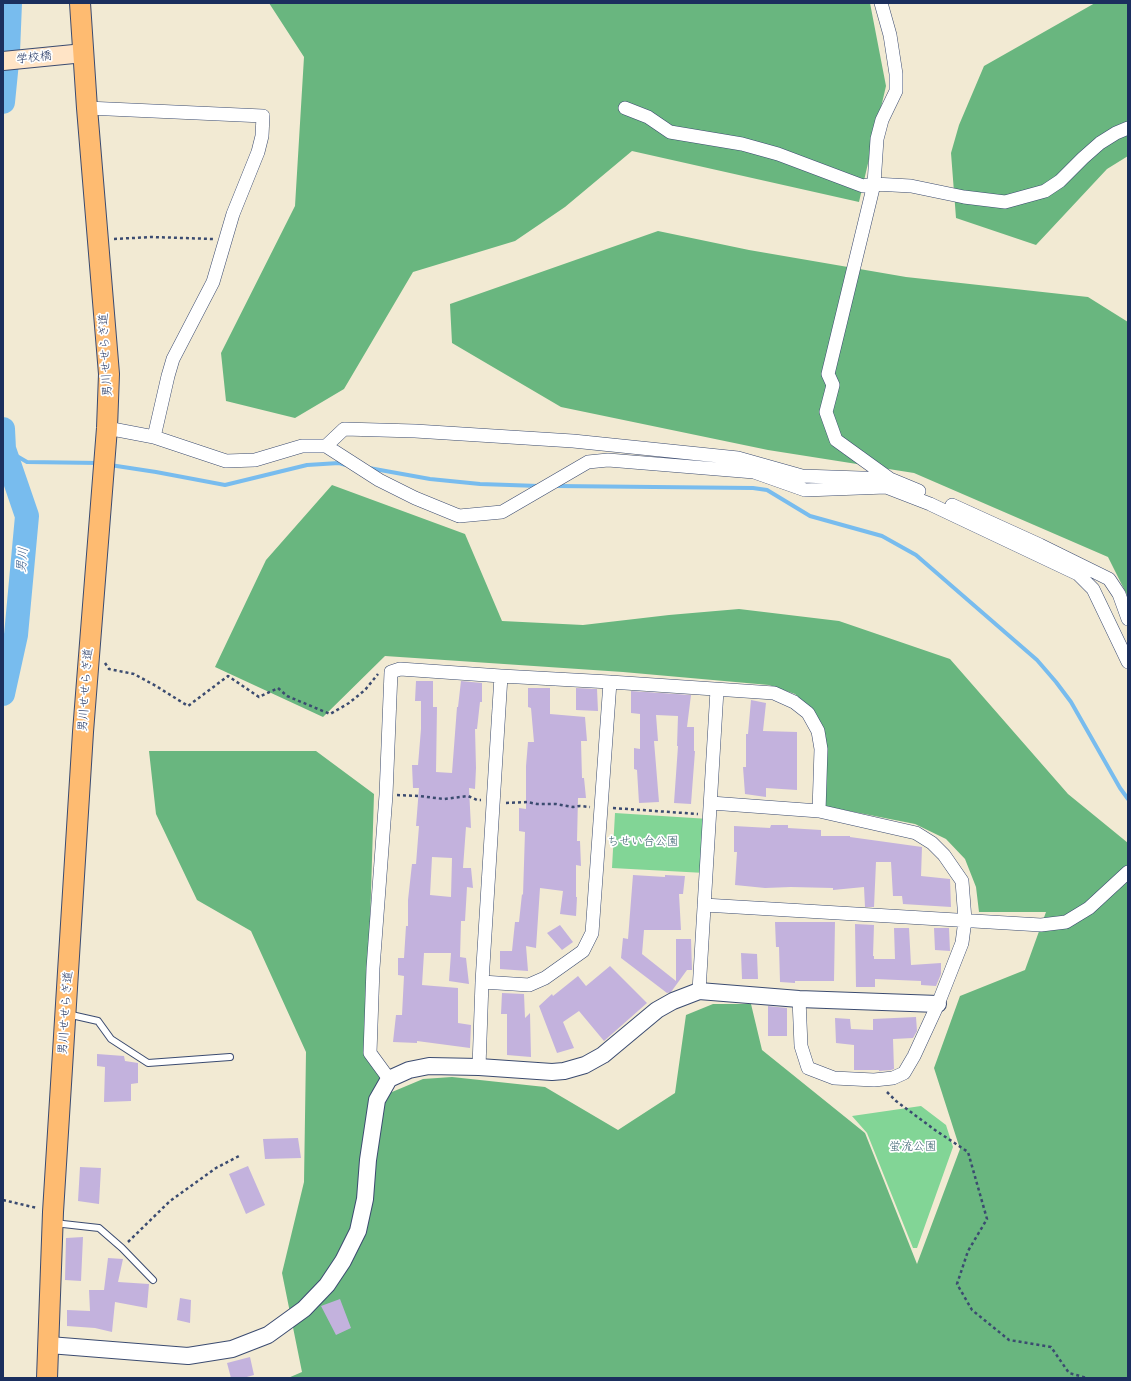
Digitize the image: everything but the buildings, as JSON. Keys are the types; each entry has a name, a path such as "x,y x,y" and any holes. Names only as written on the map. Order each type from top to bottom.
{"main road":[{"name":"男川せせらぎ道","path":"47,1378 53,1217 83,732 107,428 109,374 86,108 75,54 80,3"},
{"name":"学校橋","path":"3,61 75,54"}],"street":[{"path":"881,3 890,34 896,74 896,90 882,120 876,139 874,184 828,374 833,385 826,412 836,440 890,479 1033,541 1109,579 1119,594 1128,619"},
{"path":"86,108 263,116 262,136 258,152 234,214 213,282 173,359 154,437"},
{"path":"625,108 648,117 670,132 742,144 778,154 862,186 874,184 911,186 964,197 1005,202 1045,191 1060,181 1100,143 1116,133 1128,128"},
{"path":"107,428 154,437 226,461 255,460 302,446 326,446 380,480 415,498 459,516 502,512 588,462 608,460 754,472 805,490 886,487 930,504 1078,574 1093,589 1128,662"},
{"path":"326,446 344,429 415,431 572,441 738,458 802,476 890,479"},
{"path":"389,1079 370,1053 373,968 386,795 391,672 400,668 501,676 774,693 794,702 808,713 818,731 821,749 818,811"},
{"path":"479,1067 482,982 501,676"},
{"path":"482,982 529,986 545,978 583,951 592,933 610,682"},
{"path":"699,991 717,690"},
{"path":"711,809 818,811 916,832 932,843 944,854 962,881 965,920 962,943 938,1004 914,1056 904,1073 893,1078 874,1080 834,1078 808,1068 801,1046 799,999"},
{"path":"704,905 1041,925 1066,922 1089,908 1128,872"},
{"path":"49,1345 188,1356 232,1349 268,1335 304,1309 328,1285 344,1261 358,1231 365,1199 368,1160 377,1100 389,1079 409,1070 429,1066 479,1067 552,1072 564,1071 585,1065 603,1055 657,1010 699,991 799,999 938,1004"}],"lane":[{"path":"66,1014 98,1021 111,1039 148,1063 230,1056"},
{"path":"53,1217 98,1228 122,1248 153,1280"}],"path":[{"path":"98,240 152,237 226,240"},
{"path":"105,662 109,669 134,674 188,706 228,676 259,697 278,688 287,696 330,714 365,690 384,666 396,670"},
{"path":"386,795 419,796 444,799 468,796 478,800 494,800 506,803 527,802 573,807 711,809"},
{"path":"874,1080 896,1101 968,1152 987,1219 968,1251 957,1284 972,1310 1009,1340 1051,1347 1069,1373 1088,1378"},
{"path":"122,1248 170,1201 216,1168 240,1156"},
{"path":"3,1200 53,1217"}],"green space":[{"path":"269,3 870,3 886,86 859,202 632,151 565,207 515,241 413,272 344,389 295,418 226,401 221,353 295,206 304,57"},
{"path":"1095,3 1128,3 1128,156 1107,169 1036,245 956,218 951,153 959,125 984,66"},
{"path":"658,231 749,250 906,277 1088,297 1128,322 1128,597 1108,557 914,473 768,450 561,407 452,343 450,304"},
{"path":"332,485 465,534 502,621 583,625 739,609 839,621 950,659 1068,794 1128,843 1128,1378 288,1378 302,1372 282,1273 304,1182 306,1052 251,931 197,900 156,814 149,751 316,751 374,794 366,1056 392,1092 423,1079 452,1077 545,1087 618,1130 675,1093 686,1015 713,1004 751,1004 762,1050 865,1133 917,1264 960,1149 934,1068 960,996 1025,970 1046,912 979,912 976,887 965,859 946,839 915,824 824,806 826,736 813,711 795,694 769,685 623,672 385,656 323,717 215,667 266,560"},
{"name":"ちせい台公園","path":"615,813 709,819 705,873 612,868"},
{"name":"蛍流公園","path":"921,1106 946,1125 953,1147 917,1248 913,1248 867,1133 852,1116"}],"waterway":[{"name":"男川","path":"3,102 8,52 10,3"},
{"name":"男川","path":"3,429 4,449 27,516 16,635 3,694"},
{"path":"3,448 27,462 99,463"},
{"path":"110,465 225,485 307,465 339,463 346,465"},
{"path":"369,468 430,479 480,484 539,486"},
{"path":"556,486 753,488 767,490 810,516 882,536 916,555 1037,660 1071,702 1120,788 1128,799"}]}
